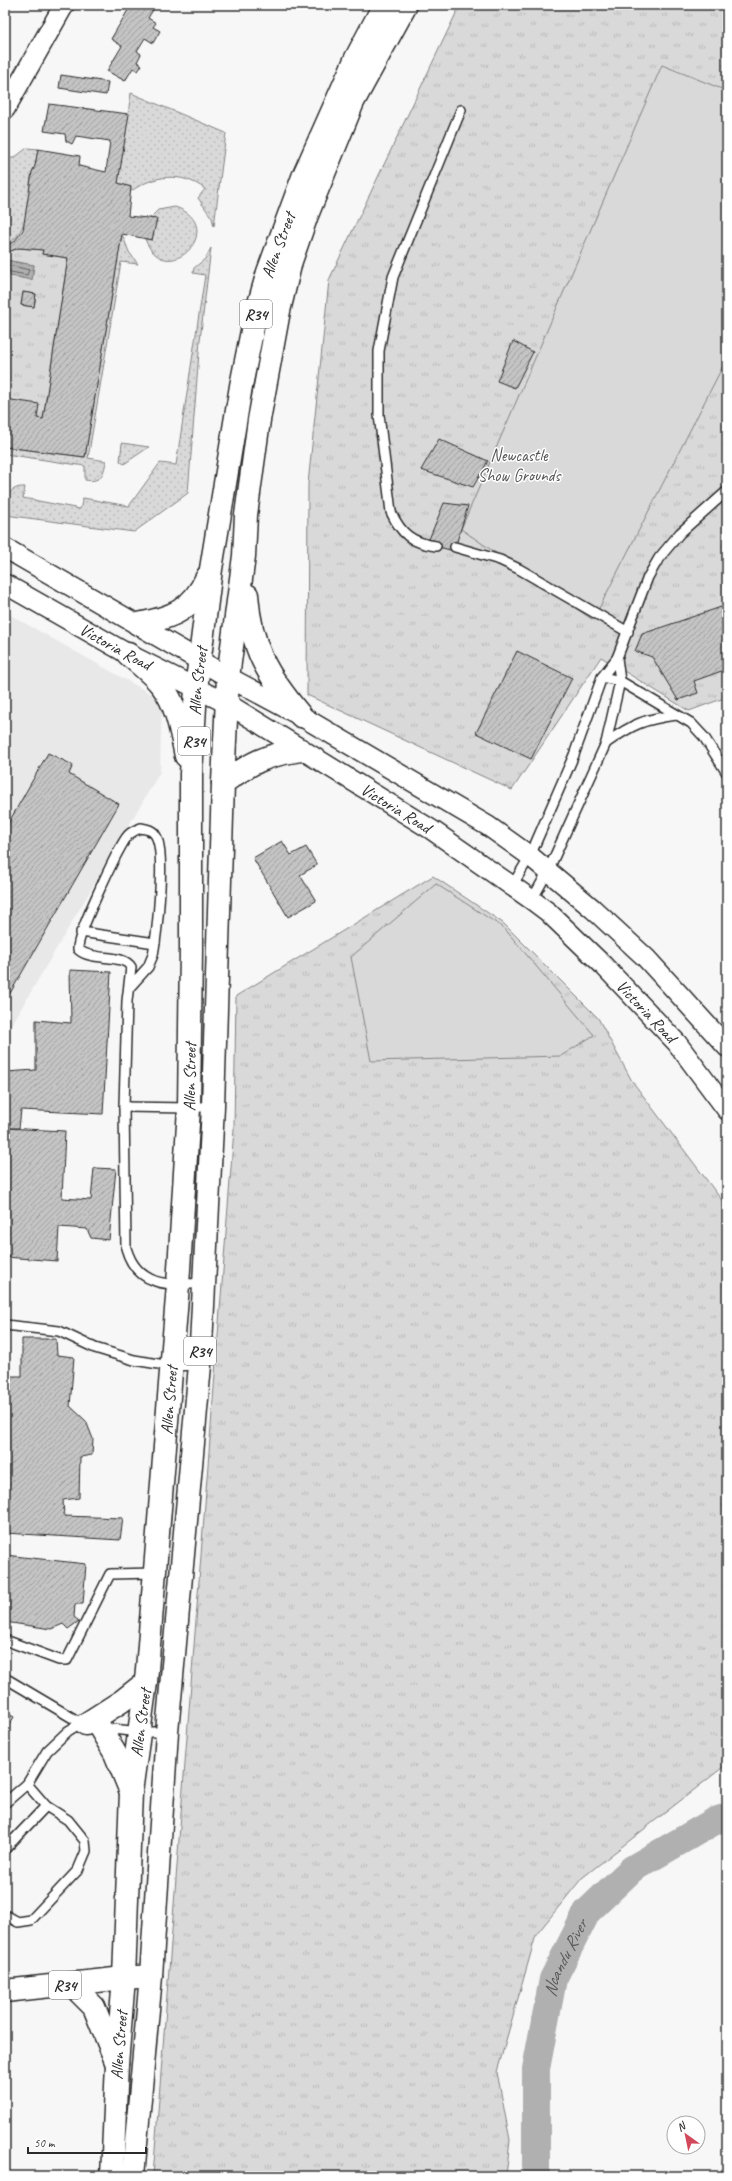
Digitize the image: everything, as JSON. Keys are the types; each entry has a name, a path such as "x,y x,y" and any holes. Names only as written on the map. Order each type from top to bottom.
{"main road":[{"name":"Allen Street","path":"112,2176 117,2064 124,1978 131,1792 146,1682 178,1285 189,1108 191,774 196,689 211,570 241,386 254,321 268,272 303,177 356,58 384,5"},
{"name":"Allen Street","path":"133,2176 151,1976 167,1732 200,1365 213,1106 223,783 228,704 228,677 244,556 246,515 259,420 279,311 291,261 307,215 354,102 406,5"},
{"path":"244,556 249,619 257,649 279,688 301,716"},
{"path":"138,624 161,620 178,613 196,597 211,570"},
{"path":"128,654 162,685 171,701 179,724 191,774"},
{"path":"223,783 257,760 277,754 301,750"},
{"path":"161,1497 188,1499"},
{"path":"131,1792 115,1753 89,1725 122,1702 146,1682"},
{"name":"R34","path":"5,1991 151,1976"},
{"path":"71,1984 94,2007 117,2064"}],"street":[{"path":"5,109 64,5"},
{"name":"Victoria Road","path":"5,548 228,677 301,716 488,826 548,871 593,909 646,958 727,1047"},
{"name":"Victoria Road","path":"9,587 128,654 228,704 432,830 532,900 548,912 603,965 677,1043 727,1110"}],"lane":[{"path":"436,546 421,544 411,539 396,524 391,512 379,415 379,351 393,277 462,110"},
{"path":"512,886 530,856 574,755 602,677 617,658 648,577 659,558 680,533 727,491"},
{"path":"455,547 500,560 519,569 628,632"},
{"path":"532,900 548,871 606,743 620,681 617,658"},
{"path":"602,677 620,681 691,723 704,737 727,773"},
{"path":"606,743 629,726 642,721 677,715"},
{"path":"129,988 148,967 156,943 160,861 155,834 150,830 141,828 126,838 82,932 78,943 78,949 82,952 129,964 131,968 129,988 124,1107 126,1248 128,1255 134,1267 144,1278 178,1285 204,1283"},
{"path":"82,932 156,943"},
{"path":"124,1107 189,1108 213,1106"},
{"path":"5,1325 59,1332 119,1356 171,1366 200,1365"},
{"path":"5,1640 59,1660 68,1660 110,1574 155,1573"},
{"path":"6,1680 89,1725 140,1732 167,1732"},
{"path":"5,1803 9,1795 27,1784 47,1751 68,1731 89,1725"},
{"path":"5,1915 18,1922 31,1920 78,1870 86,1851 85,1842 68,1820 46,1806 27,1784"},
{"path":"5,1849 46,1806"}],"shaded area":[{"path":"5,612 162,700 160,772 5,1036"}],"green space":[{"name":"Newcastle Show Grounds","path":"460,5 727,5 727,697 689,711 601,657 512,790 307,695 308,484 329,280"},
{"path":"662,65 727,91 727,358 593,620 461,529"},
{"path":"131,93 226,133 214,226 212,218 198,198 205,189 196,183 186,179 167,177 148,182 130,192 131,187 118,183"},
{"path":"27,148 38,149 35,166 32,172 26,214 19,233 13,240 5,245 5,163 8,158 14,158"},
{"path":"175,207 190,216 197,227 195,239 189,250 179,257 167,259 155,254 145,239 152,240 156,220 149,219 158,210"},
{"path":"122,234 129,252 138,264 121,262 88,458 106,461 102,474 98,479 90,481 85,480 85,466 5,454 5,447 85,457"},
{"path":"19,248 43,250 42,254 68,258 43,419 37,418 5,399 5,275 32,279 34,265 5,260 5,253","holes":["23,292 36,294 34,307 21,305"]},
{"path":"211,248 200,340 188,493 134,532 5,515 8,495 14,489 19,487 25,487 23,498 80,509 83,498 129,506 160,463 176,465 205,275 193,273 194,268 205,259"},
{"path":"122,443 149,447 124,464 120,461"},
{"path":"433,876 503,923 598,1018 632,1081 727,1207 727,1764 582,1878 536,1935 497,2072 510,2140 506,2176 153,2176 234,1129 236,996"},
{"path":"436,884 504,928 594,1035 561,1056 371,1061 351,957"}],"water":[{"path":"5,260 34,265 32,280 5,275"}],"building":[{"path":"131,5 156,5 148,18 156,23 153,27 160,31 153,43 145,38 137,51 141,54 137,62 142,65 138,71 133,68 125,81 107,71 122,46 111,39"},
{"path":"156,5 163,5 161,8"},
{"path":"61,75 108,82 106,95 59,88"},
{"path":"49,104 129,114 118,183 131,187 128,216 157,219 152,240 122,234 85,457 5,447 5,399 39,404 37,418 43,419 68,258 42,254 43,250 19,248 5,253 5,245 14,242 23,230 32,172 35,166 38,149 80,156 79,166 106,172 110,141 76,136 72,144 66,141 65,134 44,131"},
{"path":"23,292 36,294 34,307 21,305"},
{"path":"513,341 533,352 515,388 497,381"},
{"path":"439,439 488,461 473,487 421,470"},
{"path":"444,503 468,506 454,551 427,544"},
{"path":"727,605 727,669 694,681 698,693 678,700 652,657 635,651 642,634"},
{"path":"517,651 572,678 531,759 476,733"},
{"path":"48,753 73,765 69,774 119,804 5,1002 5,829"},
{"path":"282,841 291,855 306,847 317,865 300,875 316,901 288,917 253,858"},
{"path":"70,970 111,972 103,1114 21,1110 19,1128 5,1128 5,1072 36,1070 36,1020 71,1023"},
{"path":"5,1128 65,1131 62,1198 91,1200 94,1168 116,1169 109,1240 91,1238 87,1229 59,1227 57,1261 5,1257"},
{"path":"22,1339 56,1339 57,1355 74,1357 70,1406 86,1421 93,1439 92,1455 80,1457 79,1498 63,1500 64,1516 123,1518 120,1540 5,1533 5,1376 22,1376"},
{"path":"5,1555 86,1564 83,1604 75,1604 74,1617 79,1621 68,1629 63,1624 51,1629 5,1622"},
{"path":"5,1712 14,1717 5,1732"}],"waterway":[{"name":"Ncandu River","path":"536,2176 536,2069 553,1979 587,1912 632,1869 715,1821 727,1817"}]}
